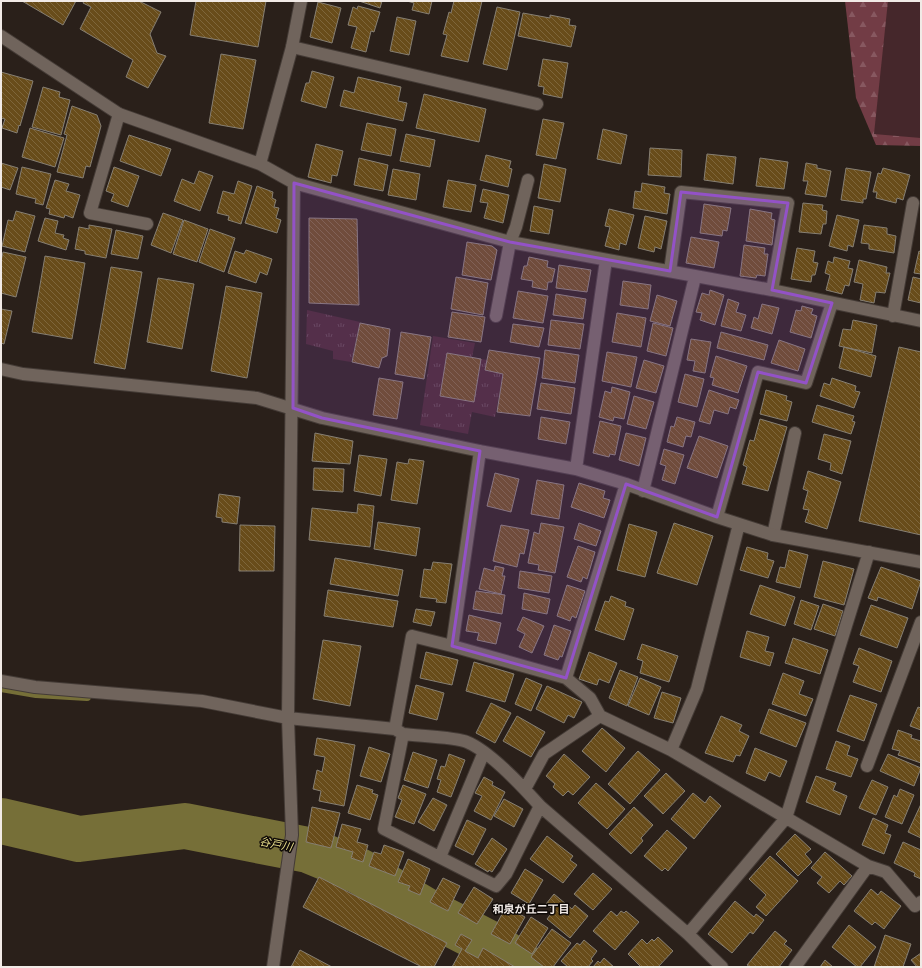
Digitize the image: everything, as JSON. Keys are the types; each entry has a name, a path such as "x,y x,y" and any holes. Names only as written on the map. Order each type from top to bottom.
{"street":[{"path":"260,164 292,47 301,1"},
{"path":"1,36 119,114 260,164 294,183 510,242 772,290 832,304 921,321"},
{"path":"292,47 537,104"},
{"path":"119,114 90,214 147,224"},
{"path":"496,316 510,242 516,227 528,180"},
{"path":"273,967 288,873 292,835 288,718 293,408 294,183"},
{"path":"670,271 681,192 788,203 772,290"},
{"path":"893,316 913,203"},
{"path":"576,469 606,260"},
{"path":"643,492 695,276"},
{"path":"717,517 758,372 806,383 832,304"},
{"path":"1,369 23,374 257,398 322,418 480,451 576,469 626,484 643,492 773,534 921,562"},
{"path":"773,534 795,433"},
{"path":"452,646 480,451"},
{"path":"566,678 626,484"},
{"path":"671,750 697,689 739,524"},
{"path":"688,934 786,818 869,552"},
{"path":"867,766 921,622"},
{"path":"540,806 506,874 496,886 384,829 412,636 566,678 590,698 600,716 671,750 868,866 886,872 915,906 921,902"},
{"path":"1,681 35,687 202,701 288,718 399,731 466,741 484,752 525,789 540,806 688,934 722,967"},
{"path":"525,789 544,754 600,716"},
{"path":"440,857 484,752"},
{"path":"795,967 868,866"}],"highlighted area":[{"path":"294,183 510,242 670,271 681,192 788,203 772,290 832,303 806,383 758,372 717,517 626,484 566,678 452,646 480,451 322,418 293,408"}],"green space":[{"path":"845,1 921,1 921,146 876,145 856,98"},
{"path":"888,1 921,1 921,138 874,134"},
{"path":"307,310 360,322 351,362 333,359 333,351 306,344"},
{"path":"433,336 475,343 472,357 447,353 474,401 481,359 487,360 486,370 503,374 495,417 472,412 468,434 420,425"}],"building":[{"path":"22,1 76,1 63,25"},
{"path":"84,1 139,1 161,12 150,34 157,53 166,56 148,88 126,77 133,60 80,29 91,7 83,3"},
{"path":"196,1 266,1 258,47 190,35"},
{"path":"359,1 382,1 380,8"},
{"path":"407,1 432,1 429,14 412,10 414,3"},
{"path":"454,1 482,1 468,62 441,56 447,35 443,34 449,12 451,13"},
{"path":"318,2 341,8 332,43 310,37"},
{"path":"358,6 380,12 374,32 371,31 366,52 351,48 357,27 348,25 353,7 357,9"},
{"path":"497,7 520,12 507,70 483,64"},
{"path":"523,13 550,18 550,15 570,19 569,25 576,26 571,47 518,36"},
{"path":"397,17 416,21 409,55 390,51"},
{"path":"221,54 256,60 243,129 209,123"},
{"path":"543,59 568,63 562,98 543,94 544,87 538,86"},
{"path":"312,71 334,77 326,108 301,101 306,83 309,83"},
{"path":"1,72 33,81 17,133 2,128 5,119 1,118"},
{"path":"358,77 401,87 398,101 407,103 403,121 340,106 344,90 354,93"},
{"path":"43,87 60,92 59,97 70,100 61,135 32,127"},
{"path":"424,94 486,109 479,142 416,128"},
{"path":"72,106 97,115 101,126 90,167 86,166 83,178 57,172 67,135 64,134"},
{"path":"543,119 564,123 556,159 536,155"},
{"path":"367,123 396,129 391,156 361,150"},
{"path":"30,128 64,138 55,167 22,157"},
{"path":"603,129 627,135 621,164 597,159"},
{"path":"406,134 435,140 430,167 400,161"},
{"path":"129,135 171,149 161,176 120,161"},
{"path":"316,144 343,151 337,176 332,175 331,183 308,177"},
{"path":"650,148 682,150 681,177 648,175"},
{"path":"707,154 736,157 733,184 704,180"},
{"path":"486,155 511,161 509,168 512,169 508,187 480,180"},
{"path":"359,158 388,165 383,191 354,185"},
{"path":"760,158 788,162 784,189 756,186"},
{"path":"1,163 18,168 10,190 1,187"},
{"path":"806,163 817,165 817,168 831,171 826,197 805,194 808,181 803,181"},
{"path":"544,164 566,169 560,202 538,198"},
{"path":"22,167 51,174 43,205 35,203 36,199 16,194"},
{"path":"114,167 139,176 128,207 111,201 114,194 106,191"},
{"path":"846,168 871,172 866,199 863,199 863,203 841,200"},
{"path":"883,168 910,175 903,200 897,198 896,203 876,198 877,192 873,192 878,173 881,174"},
{"path":"393,169 420,174 416,200 388,195"},
{"path":"199,171 213,176 200,211 174,201 182,179 194,184"},
{"path":"55,180 69,184 66,191 80,195 73,218 65,215 64,218 49,214 50,209 46,208"},
{"path":"448,180 476,185 471,212 443,207"},
{"path":"238,181 252,186 241,224 228,220 229,216 217,213 223,191 234,194"},
{"path":"642,183 665,187 664,193 670,194 667,214 633,208 635,191 641,192"},
{"path":"257,186 273,192 272,198 276,200 274,207 279,208 276,218 281,220 277,233 245,223"},
{"path":"483,189 509,195 503,223 484,218 488,203 480,202"},
{"path":"803,203 823,205 822,210 827,211 826,224 823,224 821,234 799,232"},
{"path":"704,204 731,208 727,231 723,230 722,236 700,233"},
{"path":"534,206 553,210 549,234 530,231"},
{"path":"609,209 634,215 626,245 620,243 619,250 605,246 610,227 605,226"},
{"path":"750,209 772,213 771,219 775,220 772,245 746,241"},
{"path":"16,211 35,216 25,252 2,246 8,220 13,221"},
{"path":"163,213 183,220 171,253 151,245"},
{"path":"837,215 859,220 853,247 848,245 847,251 829,246"},
{"path":"645,216 667,221 661,249 655,247 654,252 638,248"},
{"path":"45,218 58,221 55,233 64,235 63,238 69,240 66,250 38,241"},
{"path":"309,218 357,219 359,305 309,303"},
{"path":"184,220 208,229 197,262 173,254"},
{"path":"89,225 112,229 106,258 85,254 85,251 75,249 79,227 89,229"},
{"path":"864,225 887,228 887,234 896,236 894,253 869,249 869,244 861,243"},
{"path":"210,229 235,238 224,272 199,262"},
{"path":"116,230 143,236 138,259 111,254"},
{"path":"691,237 719,242 714,268 686,263"},
{"path":"467,242 492,246 497,250 491,280 462,275"},
{"path":"744,245 765,248 764,254 768,254 765,276 757,275 756,278 740,276"},
{"path":"797,248 815,251 813,262 818,263 815,275 812,275 811,282 791,279"},
{"path":"246,250 272,259 267,275 260,272 256,283 228,273 235,251 244,254"},
{"path":"919,251 921,252 921,274 914,273"},
{"path":"3,252 26,257 16,297 1,293 1,261"},
{"path":"45,256 85,263 72,339 32,332"},
{"path":"529,257 548,261 547,267 555,269 552,282 548,282 547,290 532,287 533,281 521,279 524,266 527,266"},
{"path":"834,257 850,261 848,268 853,269 849,286 845,285 842,294 826,290 830,275 825,273 828,261 833,263"},
{"path":"859,260 887,267 886,273 890,273 885,293 876,292 874,303 860,300 863,284 854,282"},
{"path":"559,265 591,270 587,292 556,288"},
{"path":"111,267 142,272 125,369 94,363"},
{"path":"456,277 488,283 483,315 451,309"},
{"path":"913,277 921,279 921,303 908,300"},
{"path":"158,278 194,284 182,349 147,342"},
{"path":"623,281 651,285 648,309 620,305"},
{"path":"226,286 262,293 247,378 211,371"},
{"path":"710,290 724,295 715,325 700,320 702,313 696,312 702,293 709,295"},
{"path":"518,291 548,296 543,323 513,318"},
{"path":"556,294 586,299 583,319 553,315"},
{"path":"657,295 677,301 670,326 650,321"},
{"path":"728,299 739,303 736,312 746,315 741,331 721,326"},
{"path":"762,304 779,308 772,334 751,328 754,317 758,319"},
{"path":"802,306 813,309 811,314 817,316 811,338 790,332 796,310 801,311"},
{"path":"1,309 12,311 4,344 1,343"},
{"path":"452,312 485,317 481,342 448,337"},
{"path":"617,313 646,318 641,347 612,342"},
{"path":"551,320 584,324 580,349 548,345"},
{"path":"853,320 877,325 872,353 839,346 843,329 851,330"},
{"path":"360,323 390,329 387,356 382,358 379,368 352,362"},
{"path":"653,323 673,328 666,356 647,351"},
{"path":"513,324 544,328 539,347 510,342"},
{"path":"401,332 431,337 424,379 395,374"},
{"path":"721,332 768,345 764,360 717,348"},
{"path":"691,339 711,342 705,373 693,371 695,361 687,360"},
{"path":"779,340 805,349 798,371 771,363"},
{"path":"844,347 876,356 871,377 839,368"},
{"path":"899,347 921,352 921,535 859,521"},
{"path":"489,350 540,358 530,416 497,412 503,374 485,370"},
{"path":"545,350 579,355 575,383 542,378"},
{"path":"607,352 637,357 631,387 602,381"},
{"path":"447,353 481,359 474,402 440,396"},
{"path":"716,356 747,366 738,393 712,385 714,378 710,377"},
{"path":"644,360 664,366 656,393 636,388"},
{"path":"685,374 704,379 697,407 678,402"},
{"path":"379,378 403,382 397,419 373,415"},
{"path":"832,378 856,386 855,391 860,392 854,408 820,396 824,383 830,385"},
{"path":"541,383 575,388 571,414 537,409"},
{"path":"612,387 630,392 624,419 614,417 613,421 599,417 605,391 611,393"},
{"path":"709,390 739,400 736,409 730,407 728,414 714,410 710,424 699,421"},
{"path":"766,390 787,396 786,400 792,402 787,421 760,414"},
{"path":"634,396 654,402 646,429 627,424"},
{"path":"817,405 854,416 852,421 855,422 851,434 812,422"},
{"path":"541,417 570,422 566,444 538,439"},
{"path":"677,417 695,422 691,437 686,436 683,447 667,442 671,426 674,427"},
{"path":"760,419 787,427 768,491 742,484 747,467 743,465 750,440 754,441"},
{"path":"600,421 621,426 615,455 610,454 609,457 593,453"},
{"path":"315,433 353,441 350,464 312,461"},
{"path":"626,433 646,438 639,466 619,460"},
{"path":"824,434 851,441 842,474 830,470 831,463 818,459"},
{"path":"699,436 728,446 717,478 687,468"},
{"path":"664,449 684,455 675,484 662,480 666,466 660,464"},
{"path":"359,455 387,459 381,496 354,491"},
{"path":"409,459 424,461 417,504 391,500 397,462 408,464"},
{"path":"314,468 344,469 343,492 313,490"},
{"path":"808,471 841,482 827,529 805,522 809,510 803,509 808,491 803,489"},
{"path":"495,473 519,479 511,512 487,506"},
{"path":"537,480 564,485 559,519 531,514"},
{"path":"579,483 605,491 603,498 610,500 604,518 571,507"},
{"path":"219,494 240,497 237,524 222,522 222,518 216,517"},
{"path":"358,504 374,506 370,547 309,540 312,508 357,513"},
{"path":"378,522 420,528 416,556 374,549"},
{"path":"541,523 564,527 555,573 538,570 539,565 528,563 534,532 539,534"},
{"path":"579,523 601,531 596,546 574,539"},
{"path":"674,523 713,536 697,585 657,573"},
{"path":"629,524 657,532 645,577 617,570"},
{"path":"240,525 275,526 274,571 239,571"},
{"path":"501,525 529,530 524,554 520,553 517,567 493,561"},
{"path":"578,546 595,552 587,579 583,577 581,582 567,577"},
{"path":"747,547 768,553 767,559 774,561 768,578 740,570"},
{"path":"789,550 808,555 800,588 776,582 780,567 785,568"},
{"path":"335,558 403,570 398,596 330,584"},
{"path":"823,561 854,569 844,605 814,597"},
{"path":"433,562 452,564 446,603 436,602 437,599 420,597 424,569 431,570"},
{"path":"495,566 504,568 502,576 505,576 501,594 479,589 484,568 494,571"},
{"path":"881,567 921,581 912,609 878,597 877,601 868,598"},
{"path":"520,571 552,576 549,593 518,588"},
{"path":"567,585 585,591 576,618 572,616 570,621 557,616"},
{"path":"760,585 795,597 785,626 750,614"},
{"path":"328,590 398,601 393,627 324,616"},
{"path":"476,591 505,595 502,614 473,609"},
{"path":"524,593 550,599 547,614 522,609"},
{"path":"611,596 626,602 625,606 634,609 624,640 595,630 605,601 609,602"},
{"path":"801,600 819,606 811,630 794,624"},
{"path":"823,604 843,611 835,636 814,629"},
{"path":"871,605 908,618 897,648 860,635"},
{"path":"416,609 435,612 431,626 413,622"},
{"path":"469,615 501,623 496,644 477,640 479,633 466,631"},
{"path":"523,617 544,626 532,653 519,647 525,634 517,630"},
{"path":"554,625 571,631 562,657 560,656 558,660 544,655"},
{"path":"747,631 769,637 765,651 774,653 770,666 740,657"},
{"path":"793,638 828,650 820,674 785,663"},
{"path":"323,640 361,646 350,706 313,699"},
{"path":"642,644 678,656 669,682 640,673 643,661 637,659"},
{"path":"859,648 892,661 881,692 853,682 859,666 853,664"},
{"path":"426,652 458,660 452,685 420,678"},
{"path":"589,652 617,663 609,683 599,679 597,685 579,679"},
{"path":"474,662 514,674 505,702 466,691"},
{"path":"620,670 638,677 627,706 609,698"},
{"path":"783,673 804,681 799,694 813,699 806,716 772,704"},
{"path":"526,678 542,685 531,711 515,704"},
{"path":"640,678 661,687 649,715 628,706"},
{"path":"416,685 444,693 437,720 409,713"},
{"path":"547,686 582,702 574,718 568,715 564,723 536,709"},
{"path":"662,692 681,698 673,723 654,718"},
{"path":"850,695 877,704 864,741 837,731"},
{"path":"491,703 511,713 495,743 476,733"},
{"path":"918,707 921,708 921,730 910,726"},
{"path":"769,709 806,723 796,747 760,733"},
{"path":"517,716 545,732 531,757 503,741"},
{"path":"721,716 742,725 739,731 749,736 740,756 736,755 733,762 705,753"},
{"path":"602,728 625,748 606,772 582,751"},
{"path":"898,730 912,735 911,738 921,741 921,763 898,755 900,751 892,749"},
{"path":"317,738 355,745 344,806 319,801 321,791 313,789 317,770 322,772 325,757 314,755"},
{"path":"836,741 850,746 847,755 858,759 851,777 826,769"},
{"path":"369,747 390,754 381,782 360,776"},
{"path":"755,748 787,761 780,777 769,772 765,781 746,773"},
{"path":"638,751 660,770 630,804 608,784"},
{"path":"413,752 437,760 428,788 404,780"},
{"path":"449,754 465,760 451,797 437,792 441,780 437,779 441,766 445,767"},
{"path":"564,754 590,777 573,795 568,791 563,796 553,787 555,784 546,776"},
{"path":"888,754 921,768 914,786 880,771"},
{"path":"666,773 685,791 663,814 644,796"},
{"path":"816,776 836,783 833,790 847,796 840,815 806,802"},
{"path":"484,777 493,782 492,785 505,792 491,820 474,811 482,796 475,793"},
{"path":"872,780 888,787 876,815 859,808"},
{"path":"596,783 625,809 607,829 578,803"},
{"path":"357,785 373,790 372,793 378,795 370,820 348,813"},
{"path":"403,785 426,794 414,824 395,817 402,800 398,798"},
{"path":"900,789 914,795 902,824 885,817 894,795 897,797"},
{"path":"693,793 705,803 710,796 721,806 694,839 671,819"},
{"path":"433,798 447,805 434,831 418,822"},
{"path":"504,799 523,809 514,827 494,816"},
{"path":"921,804 921,838 908,832"},
{"path":"312,807 340,813 331,848 306,842"},
{"path":"634,807 653,825 641,838 643,841 631,854 609,834"},
{"path":"873,818 888,825 885,833 891,835 884,854 862,845"},
{"path":"467,820 486,829 473,855 455,846"},
{"path":"342,824 361,829 357,842 368,845 363,862 351,858 353,852 336,847"},
{"path":"667,830 687,848 668,871 665,868 662,871 644,856"},
{"path":"795,834 811,849 805,854 812,862 798,876 776,854"},
{"path":"547,836 573,856 570,860 577,865 563,883 530,859"},
{"path":"492,838 507,849 492,872 489,870 488,872 475,864"},
{"path":"903,842 921,850 921,879 914,876 915,873 894,863"},
{"path":"384,845 404,852 395,876 369,866 374,852 381,854"},
{"path":"825,852 852,876 844,885 840,881 829,893 817,883 822,877 811,868"},
{"path":"770,856 798,881 766,916 756,907 766,895 749,879"},
{"path":"408,859 430,869 420,895 408,890 410,886 398,882"},
{"path":"525,869 543,880 529,904 511,893"},
{"path":"593,873 612,889 593,910 574,894"},
{"path":"319,877 447,943 434,967 422,967 303,907"},
{"path":"443,878 460,886 448,911 430,902"},
{"path":"474,887 493,899 477,924 458,913"},
{"path":"871,889 878,895 881,891 901,906 884,929 875,922 872,925 854,911"},
{"path":"554,894 572,909 575,905 588,916 570,938 547,919 554,910 546,904"},
{"path":"735,901 754,917 756,914 764,920 753,934 750,932 732,953 708,934"},
{"path":"506,907 525,917 510,944 491,934"},
{"path":"611,911 617,916 621,911 624,913 626,911 639,922 615,950 593,931"},
{"path":"531,917 548,928 532,954 515,943"},
{"path":"849,925 876,947 860,967 857,967 832,947"},
{"path":"552,929 571,943 553,967 544,967 531,957"},
{"path":"775,931 787,941 784,944 792,950 779,967 750,967 747,965"},
{"path":"461,934 472,940 465,951 478,958 483,948 515,967 452,967 462,949 455,945"},
{"path":"885,935 911,944 903,967 874,967"},
{"path":"658,937 673,951 658,967 641,967 628,954 642,939 647,944 652,939 654,941"},
{"path":"584,940 597,951 591,959 593,961 588,967 568,967 561,961 577,943 580,945"},
{"path":"300,950 332,967 291,967"},
{"path":"921,953 921,967 917,967 911,960"},
{"path":"604,958 614,967 593,967 598,961 600,963"},
{"path":"825,960 833,967 820,967"}],"waterway":[{"path":"1,688 36,694 87,697"},
{"name":"谷戸川","path":"1,821 79,839 185,826 308,850 359,871 428,912 492,945 524,967"}],"district":[{"name":"和泉が丘二丁目","path":"531,909"}]}
